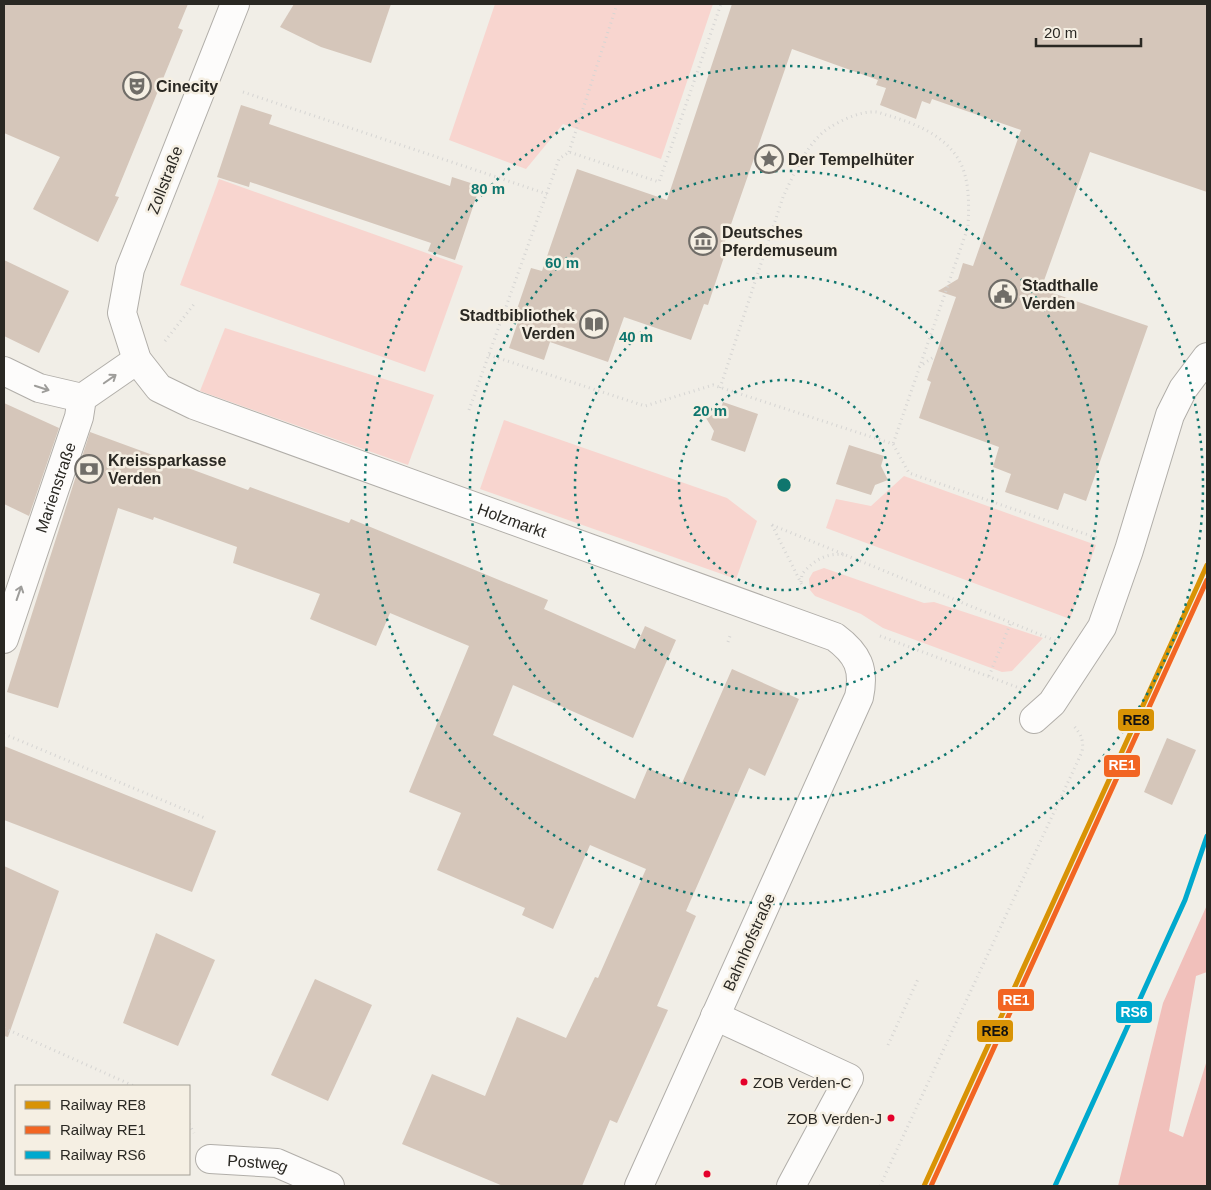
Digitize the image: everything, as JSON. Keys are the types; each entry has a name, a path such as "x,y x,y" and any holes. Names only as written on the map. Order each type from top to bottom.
{"street":[{"name":"Zollstraße","path":"138,360 122,313 130,269 234,4"},
{"path":"1043,711 1102,626 1129,550 1170,415 1183,389 1207,357"},
{"path":"4,371 39,388 82,398 138,360"},
{"name":"Holzmarkt","path":"138,360 159,388 194,405 835,637 849,647 857,659 862,681 859,697"},
{"name":"Marienstraße","path":"4,639 79,417 82,398"},
{"name":"Bahnhofstraße","path":"639,1186 859,697"},
{"path":"715,1016 849,1078 791,1186"},
{"name":"Postweg","path":"210,1159 277,1163 330,1186"}],"path":[{"path":"469,410 559,159 569,152 617,4"},
{"path":"569,152 659,182 721,4"},
{"path":"243,92 547,194"},
{"path":"720,388 783,197 797,168 812,146 827,129 844,120 876,112 926,129 944,144 958,160 967,184 968,227 892,444"},
{"path":"138,360 157,351 195,302"},
{"path":"919,367 935,356 924,352"},
{"path":"489,355 645,406 713,385 892,444 909,473 1129,550"},
{"path":"808,597 772,525 1066,645"},
{"path":"801,582 802,574 822,557 830,554 851,556"},
{"path":"989,676 1011,622"},
{"path":"875,634 989,676 1079,732 1084,742 1082,752 880,1186"},
{"path":"4,734 205,818"},
{"path":"888,1045 918,979"},
{"path":"4,1028 132,1085"}],"shaded area":[{"path":"495,4 713,4 661,159 563,124 526,169 449,140"},
{"path":"219,179 463,266 425,372 180,285"},
{"path":"225,328 434,395 408,465 200,391"},
{"path":"504,420 727,498 757,521 736,579 480,489"},
{"path":"904,476 1096,545 1070,619 826,528 836,499 871,506"},
{"path":"824,568 924,603 934,602 1043,638 1012,671 1002,672 883,628 861,614 815,596 810,590 809,579 813,572"},
{"path":"1207,905 1207,972 1196,976 1169,1131 1183,1137 1207,1060 1207,1186 1118,1186 1163,1003"}],"building":[{"path":"4,4 188,4 178,28 183,30 115,196 119,197 98,242 33,209 60,157 4,133"},
{"path":"294,4 391,4 371,63 321,47 280,27"},
{"path":"732,4 1207,4 1207,192 1090,152 1041,289 1148,326 1086,501 1064,493 1058,510 1005,492 1011,474 993,467 999,447 919,418 931,382 927,380 956,297 938,291 958,279 963,263 973,266 1021,130 932,99 930,104 922,101 916,119 880,105 886,88 876,85 878,80 792,49 720,256 724,257 708,305 704,304 691,340 624,317 608,362 550,342 544,360 509,348 521,313 516,312 531,268 542,271 577,169 667,200"},
{"path":"241,105 272,115 269,124 450,186 452,177 480,186 455,260 428,251 431,243 250,182 249,187 217,177"},
{"path":"4,260 69,291 39,353 4,336"},
{"path":"723,402 758,414 745,452 711,440 714,431 706,418 720,411"},
{"path":"4,403 59,428 29,516 4,504"},
{"path":"90,432 248,490 250,487 349,523 351,519 548,600 544,609 635,649 645,626 676,640 633,738 513,685 493,735 635,799 648,768 682,783 732,669 799,699 765,776 749,768 686,911 696,916 657,1006 668,1010 617,1123 610,1120 582,1186 503,1186 402,1144 432,1074 485,1096 517,1017 566,1038 595,977 598,978 646,869 590,845 553,929 522,915 525,908 437,870 461,813 409,792 469,646 390,613 376,646 310,619 320,594 233,563 237,547 154,517 153,520 118,508 58,708 7,692"},
{"path":"849,445 884,456 881,466 888,480 875,485 871,495 836,484"},
{"path":"1167,738 1196,750 1172,805 1144,792"},
{"path":"4,746 216,831 192,892 4,820"},
{"path":"4,866 59,891 8,1037 4,1036"},
{"path":"156,933 215,960 178,1046 123,1023"},
{"path":"315,979 372,1005 328,1101 271,1075"}],"rail line":[{"name":"RE8","path":"924,1186 1207,565"},
{"name":"RE1","path":"931,1186 1207,580"},
{"name":"RS6","path":"1055,1186 1185,900 1207,836"}],"place":[{"name":"Cinecity","path":"137,86"},
{"name":"Der Tempelhüter","path":"769,159"},
{"name":"Deutsches Pferdemuseum","path":"703,241"},
{"name":"Stadthalle Verden","path":"1003,294"},
{"name":"Stadtbibliothek Verden","path":"594,324"},
{"name":"Kreissparkasse Verden","path":"89,469"},
{"name":"ZOB Verden-C","path":"744,1082"},
{"name":"ZOB Verden-J","path":"891,1118"}]}
